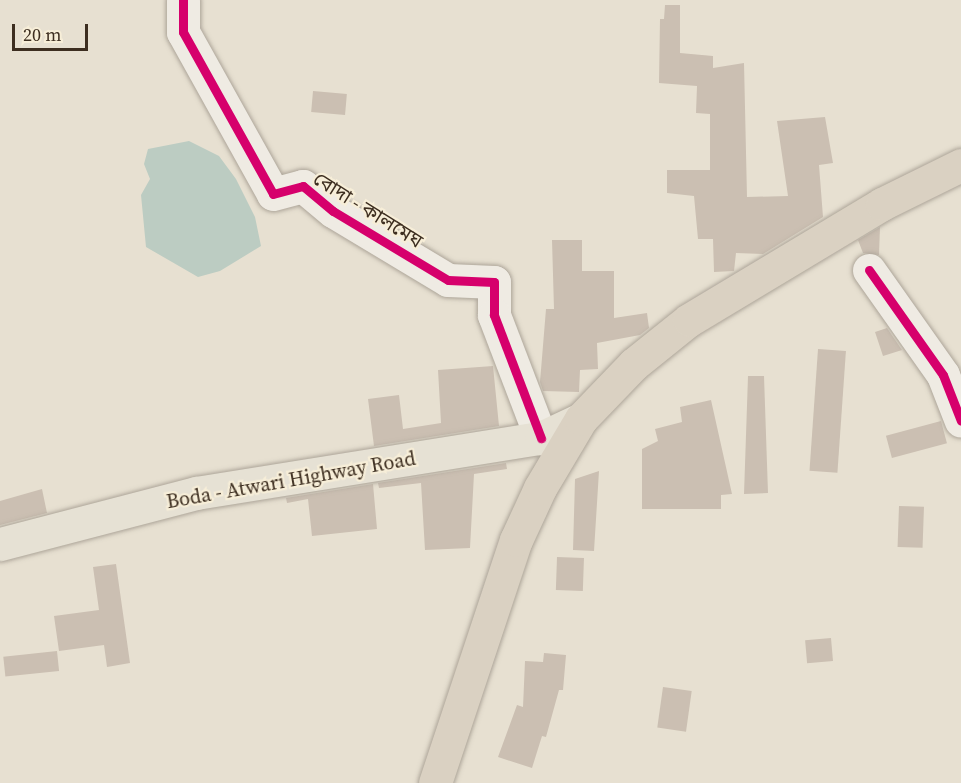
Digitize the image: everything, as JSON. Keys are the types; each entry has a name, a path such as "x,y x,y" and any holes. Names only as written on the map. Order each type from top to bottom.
{"highway":[{"path":"435,783 516,540 540,488 581,419 634,364 689,320 882,204 961,165"}],"main road":[{"name":"Boda - Atwari Highway Road","path":"0,544 196,493 541,438 581,419"}],"street":[{"name":"বোদা - কালমেঘ","path":"183,0 183,32 273,194 303,186 333,211 448,280 494,282 494,315 541,438"},
{"path":"869,270 943,375 961,421"}],"shaded area":[{"path":"189,141 219,156 236,179 255,217 261,246 220,271 198,277 146,247 141,195 150,179 144,164 148,149"}],"building":[{"path":"665,5 680,5 680,53 713,56 713,68 744,63 747,197 788,196 777,121 825,117 833,163 819,165 823,217 763,254 736,253 734,271 714,272 713,239 698,239 694,196 667,193 667,170 710,170 710,114 696,113 697,86 659,83 660,19 664,19"},
{"path":"313,91 347,94 345,115 311,112"},
{"path":"880,227 879,255 863,253 858,240"},
{"path":"552,240 582,240 582,271 614,271 614,318 647,313 649,328 640,335 597,343 598,369 580,370 579,392 543,391 540,382 546,309 554,309"},
{"path":"887,328 902,350 883,356 875,332"},
{"path":"818,349 846,351 837,473 809,471"},
{"path":"493,366 499,426 374,446 368,399 399,395 403,429 441,423 438,370"},
{"path":"748,376 764,376 768,493 744,494"},
{"path":"711,400 732,494 721,495 721,509 642,509 642,449 658,441 655,429 682,422 680,407"},
{"path":"941,421 947,443 892,458 886,436"},
{"path":"506,463 507,469 474,474 470,548 425,550 421,483 379,488 378,483"},
{"path":"599,471 594,551 573,550 575,479"},
{"path":"373,484 377,529 312,536 308,499 287,503 286,498"},
{"path":"42,489 47,513 0,525 0,501"},
{"path":"899,506 924,507 923,548 898,547"},
{"path":"557,557 584,558 583,591 556,590"},
{"path":"116,564 130,663 107,667 104,645 59,651 54,616 99,610 93,567"},
{"path":"831,638 833,661 807,663 805,640"},
{"path":"57,651 59,671 5,677 3,657"},
{"path":"544,653 566,655 563,690 559,690 546,737 542,736 532,768 498,757 517,705 523,707 525,661 543,662"},
{"path":"663,687 692,691 686,732 657,728"}],"cycle path":[{"path":"183,0 183,32 273,194 303,186 333,211 448,280 494,282 494,315 541,438"},
{"path":"869,270 943,375 961,421"}]}
